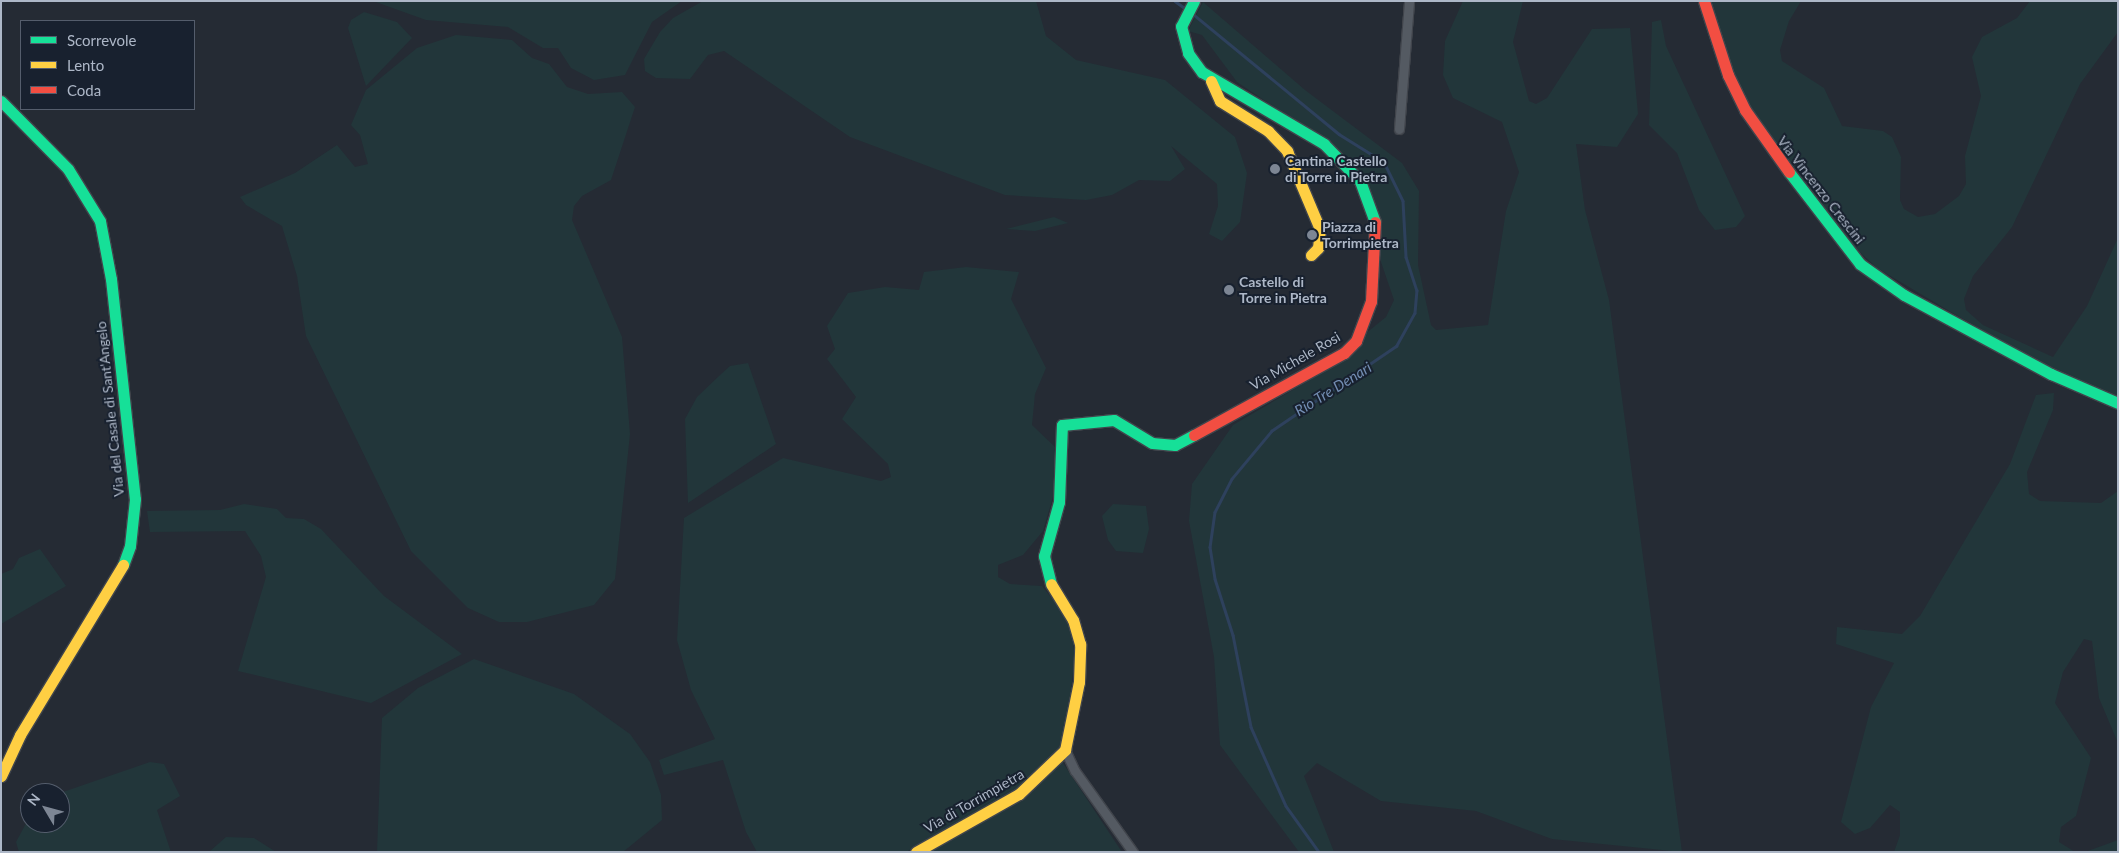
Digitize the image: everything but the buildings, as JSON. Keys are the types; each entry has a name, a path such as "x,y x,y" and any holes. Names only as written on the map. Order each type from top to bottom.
{"street":[{"name":"Via Michele Rosi","path":"1065,750 1079,682 1080,644 1073,620 1050,583 1044,556 1059,502 1060,429 1065,422 1114,420 1152,443 1175,444 1337,357 1357,338 1371,301 1376,236 1374,217 1360,181 1316,138 1246,95 1211,81 1186,50 1181,26 1185,14 1194,1"},
{"path":"1399,129 1409,1"},
{"name":"Via Vincenzo Crescini","path":"1704,1 1728,75 1745,110 1823,221 1860,264 1904,294 2034,365 2118,403"},
{"path":"1211,81 1222,103 1280,141 1316,220 1320,242 1312,255"},
{"name":"Via del Casale di Sant'Angelo","path":"1,101 68,169 100,221 111,279 135,499 130,546 118,577 20,735 1,776"},
{"path":"1065,750 1078,776 1133,852"},
{"name":"Via di Torrimpietra","path":"916,852 1025,790 1065,750"}],"green space":[{"path":"373,1 682,1 652,22 625,75 594,80 571,68 558,48 543,48 508,27 426,20"},
{"path":"703,1 1036,1 1046,36 1076,60 1165,80 1235,137 1247,173 1240,222 1222,241 1209,234 1218,206 1217,184 1171,146 1185,169 1170,181 1139,180 1112,195 1086,200 1005,195 850,137 724,51 708,55 690,79 656,78 645,71 644,59 660,32 673,18"},
{"path":"1463,1 1523,1 1513,42 1529,101 1536,104 1547,98 1592,29 1630,28 1638,114 1617,147 1576,144 1585,210 1609,300 1682,852 1552,839 1476,811 1381,801 1317,763 1304,776 1334,852 1299,852 1220,745 1214,657 1189,521 1192,484 1233,425 1351,356 1365,334 1386,317 1394,300 1381,262 1379,220 1362,177 1334,147 1237,82 1202,35 1188,31 1203,2 1305,90 1402,163 1419,191 1418,265 1431,325 1436,330 1488,325 1506,211 1519,172 1502,122 1453,98 1443,75 1445,41"},
{"path":"1711,1 1801,1 1789,21 1780,50 1782,61 1824,88 1842,126 1883,131 1892,137 1901,157 1900,200 1904,209 1918,217 1935,214 1959,196 1966,184 1965,156 1981,96 1972,57 1982,37 2017,18 2030,1 2118,1 2118,32 2080,84 2012,227 1973,276 1964,299 1966,310 1983,325 2053,357 2087,306 2118,238 2118,398 2062,375 1956,315 1877,268 1849,242 1783,161 1750,106 1728,59"},
{"path":"364,12 397,22 412,38 366,86 348,28 351,20"},
{"path":"1661,20 1666,46 1745,216 1736,227 1715,230 1699,210 1677,153 1649,125 1652,22"},
{"path":"456,35 512,40 532,58 549,64 567,87 588,94 622,92 635,107 611,180 582,196 574,206 572,220 622,337 630,434 615,579 594,605 527,622 499,622 468,608 411,551 306,336 297,276 282,226 246,205 240,197 295,173 337,145 355,167 368,164 360,135 351,125 366,90 417,48"},
{"path":"1054,217 1068,223 1035,231 1006,229"},
{"path":"966,267 1019,272 1011,299 1046,368 1035,394 1032,425 1055,447 1055,490 1043,531 1023,555 998,565 998,577 1010,584 1042,586 1070,621 1075,656 1066,732 1054,760 1033,780 906,852 757,852 746,832 723,760 664,775 659,760 715,739 691,690 677,640 684,518 783,458 881,481 891,477 888,464 842,419 856,397 827,359 835,349 827,326 848,293 885,287 919,290 924,272"},
{"path":"748,363 776,444 688,503 685,419 697,397 730,366"},
{"path":"2054,393 2053,410 2027,472 2029,494 2040,501 2101,503 2118,491 2118,743 2099,698 2092,641 2084,639 2063,672 2055,703 2091,758 2076,816 2061,827 2059,842 2075,852 1894,852 1900,835 1900,812 1890,805 1870,828 1855,834 1841,822 1871,707 1894,663 1836,644 1837,627 1902,634 1920,616 2010,464 2036,395"},
{"path":"244,504 277,509 286,518 304,519 321,529 384,596 462,654 371,703 238,671 266,577 261,556 245,531 150,532 147,511 220,510"},
{"path":"1113,504 1146,506 1149,529 1143,553 1116,551 1108,540 1102,516"},
{"path":"40,549 66,586 1,624 1,574 13,569 19,558"},
{"path":"474,659 574,694 630,734 650,762 661,795 662,820 623,852 377,852 382,718 418,688"},
{"path":"1061,760 1122,852 930,852 1032,792"},
{"path":"150,762 164,764 180,796 157,810 171,852 19,852 16,842 21,833 70,833 70,790"},
{"path":"226,837 254,838 276,852 209,852"},
{"path":"2118,840 2118,852 2085,852"}],"waterway":[{"name":"Rio Tre Denari","path":"1175,1 1186,9"},
{"name":"Rio Tre Denari","path":"1193,14 1339,134 1384,162 1403,201 1406,257 1417,290 1415,313 1397,346 1272,431 1232,479 1215,512 1210,547 1215,579 1233,635 1251,727 1286,806 1319,852"}],"traffic: fast":[{"path":"1194,1 1181,26 1188,53 1202,72 1324,144 1360,181 1375,222"},
{"path":"1,101 68,169 100,221 111,279 135,499 130,546 123,565"},
{"path":"1789,172 1860,264 1904,295 2051,374 2118,403"},
{"path":"1051,584 1044,556 1059,502 1062,425 1114,420 1152,443 1175,445 1194,435"}],"traffic: slow":[{"path":"1211,81 1220,101 1268,131 1287,151 1320,229 1318,248 1311,255"},
{"path":"1,776 20,735 123,565"},
{"path":"916,852 1019,794 1065,750 1079,682 1080,644 1073,620 1051,584"}],"traffic: jam":[{"path":"1704,1 1728,75 1745,110 1789,172"},
{"path":"1194,435 1344,353 1356,341 1371,301 1375,222"}],"place":[{"name":"Cantina Castello di Torre in Pietra","path":"1275,169"},
{"name":"Piazza di Torrimpietra","path":"1312,235"},
{"name":"Castello di Torre in Pietra","path":"1229,290"}]}
